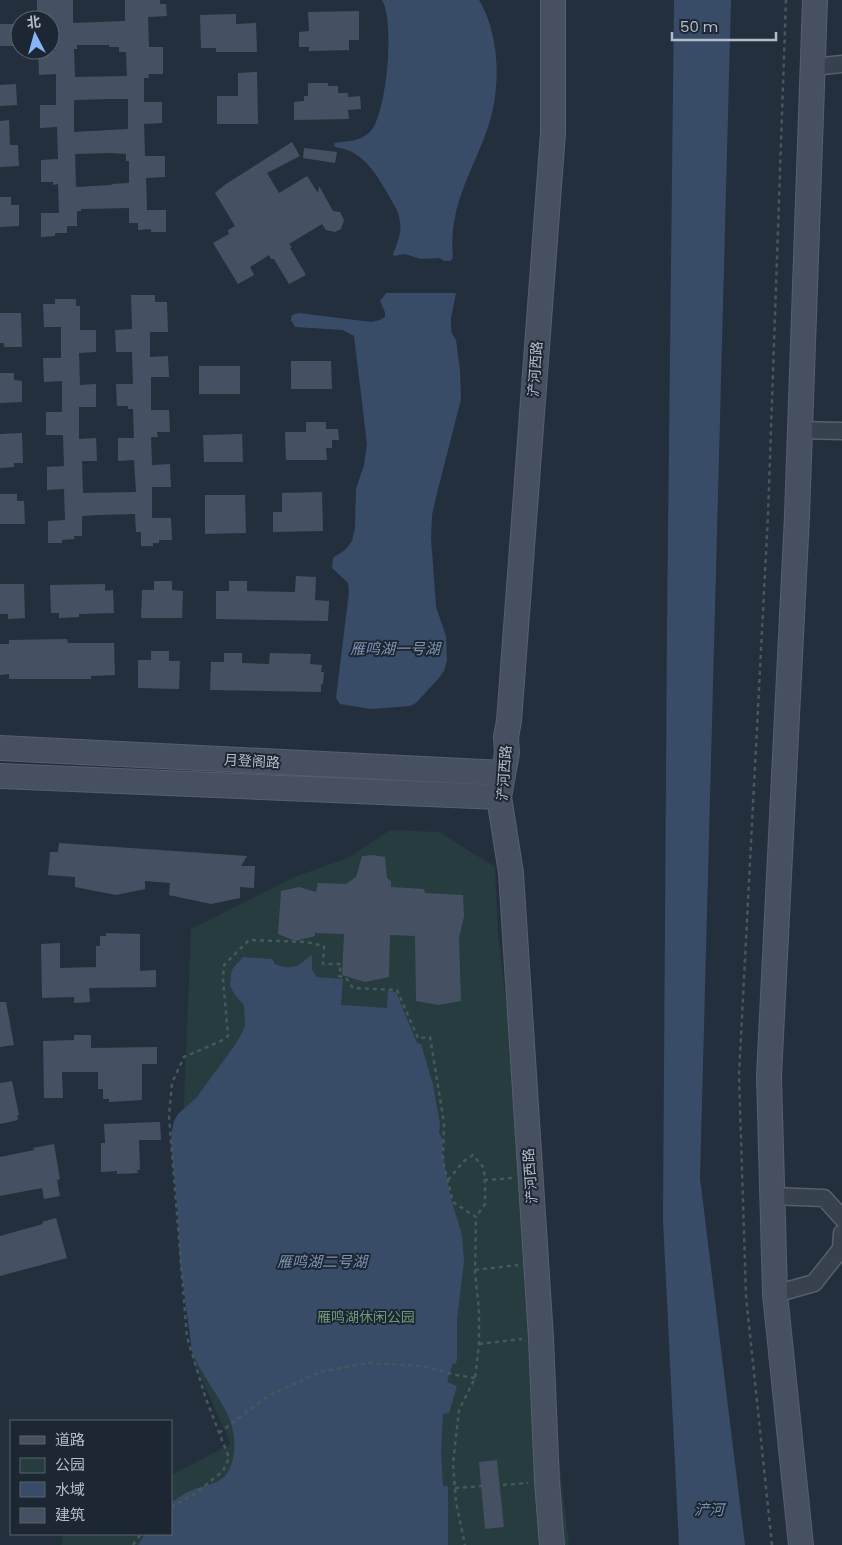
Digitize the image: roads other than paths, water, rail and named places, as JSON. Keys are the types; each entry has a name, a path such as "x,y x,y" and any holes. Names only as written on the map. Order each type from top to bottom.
{"street":[{"name":"浐河西路","path":"552,1545 511,873 499,797 509,721 553,133 553,0"},
{"path":"801,1545 775,1294 768,1076 798,516 816,0"},
{"path":"813,67 842,64"},
{"path":"800,430 842,431"},
{"name":"月登阁路","path":"0,748 503,773"},
{"name":"月登阁路","path":"0,776 499,797"},
{"path":"771,1196 824,1198 842,1218"},
{"path":"775,1294 814,1283 841,1249 842,1233"}],"water":[{"path":"382,0 479,0 492,30 495,47 496,81 492,115 457,207 452,240 453,258 450,261 444,261 440,258 421,259 405,254 394,256 400,226 396,208 379,179 364,161 346,149 335,147 334,143 357,139 370,132 381,107 385,88 388,46 386,11"},
{"name":"浐河","path":"674,0 731,0 700,1178 745,1545 679,1545 663,1220"},
{"name":"雁鸣湖一号湖","path":"386,293 456,293 451,327 452,334 456,340 461,399 432,515 431,538 436,607 446,636 447,661 444,671 416,703 410,706 371,709 340,704 336,698 349,592 348,583 332,568 333,558 346,549 352,541 355,528 356,489 364,465 367,444 354,336 343,330 295,327 291,320 292,315 299,313 371,322 380,320 385,317 380,301"},
{"name":"雁鸣湖二号湖","path":"312,955 312,970 317,977 343,979 341,1005 387,1008 388,991 396,992 417,1043 421,1044 433,1085 440,1124 439,1133 443,1140 442,1151 449,1191 462,1236 464,1261 457,1320 457,1358 456,1364 453,1363 447,1382 457,1386 449,1413 443,1414 441,1451 443,1486 448,1486 448,1545 138,1545 144,1535 172,1535 172,1502 187,1492 220,1480 230,1469 233,1458 234,1442 228,1415 198,1365 192,1351 180,1262 178,1215 171,1142 174,1121 178,1114 196,1098 243,1031 245,1024 244,1005 230,986 233,968 243,957 272,959 275,964 289,967 297,966"}],"park label":[{"name":"雁鸣湖休闲公园","path":"366,1317"}]}
